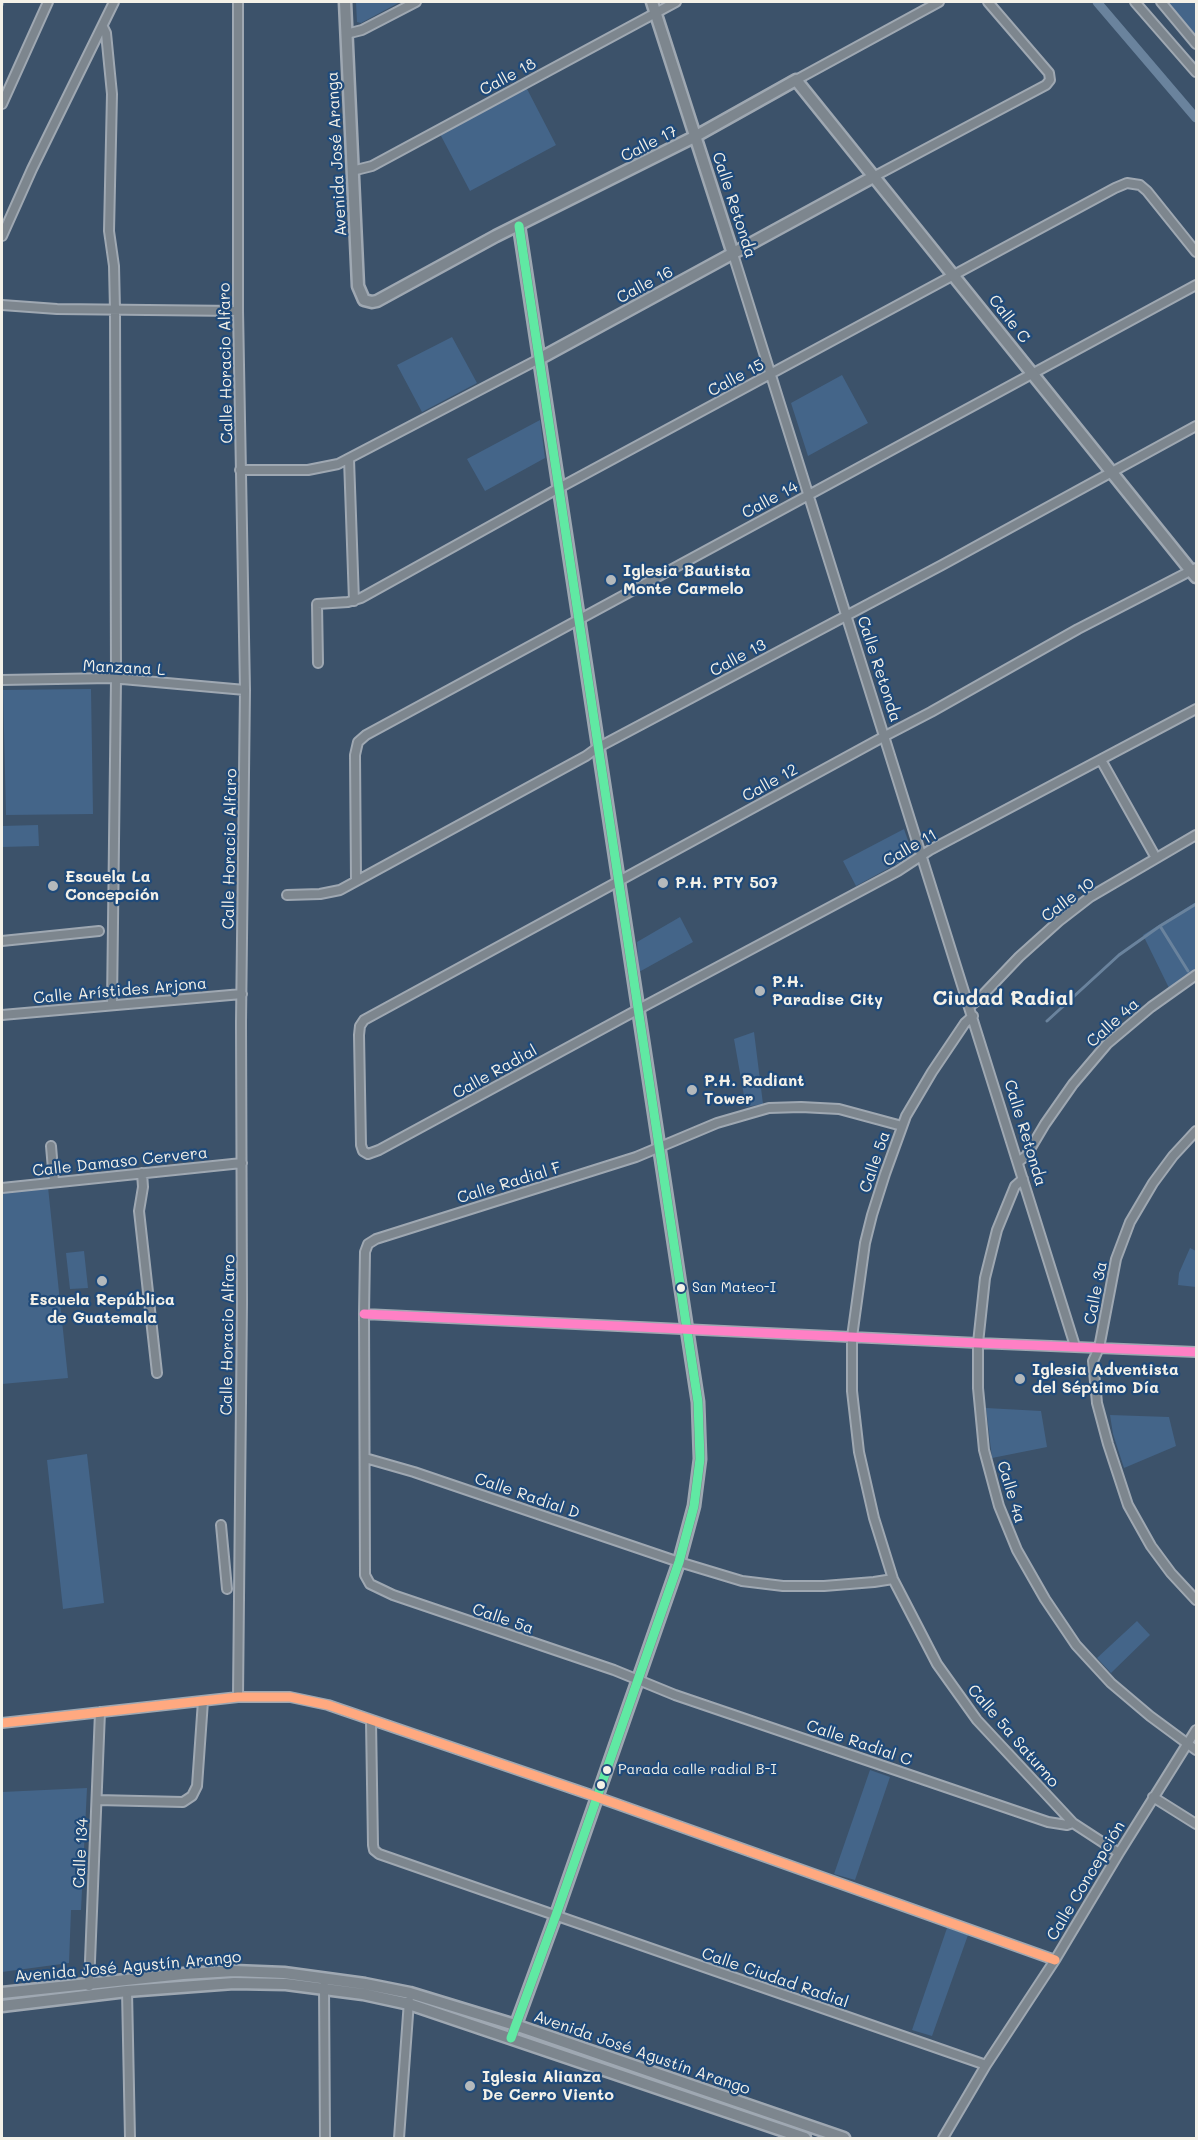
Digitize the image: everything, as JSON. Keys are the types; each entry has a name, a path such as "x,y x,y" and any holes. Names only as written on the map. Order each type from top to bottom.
{"street":[{"path":"2,104 48,2"},
{"path":"2,236 32,169 114,2"},
{"name":"Calle Horacio Alfaro","path":"238,2 238,311 245,690 238,1697"},
{"name":"Avenida José Aranga","path":"345,2 358,286 362,296 368,302"},
{"path":"346,34 362,30 416,2"},
{"name":"Calle 18","path":"352,171 372,166 654,7 676,2"},
{"name":"Calle 17","path":"368,302 377,301 496,236 696,136 939,2"},
{"name":"Calle 16","path":"240,470 308,470 349,459 1046,85 1050,80 1048,73 988,2"},
{"path":"1135,2 1197,72"},
{"path":"1161,2 1197,44"},
{"name":"Calle Retonda","path":"654,7 970,1006 1075,1346"},
{"path":"103,27 106,30 112,94 109,231 114,266 115,310 110,678 112,1004"},
{"name":"Calle C","path":"796,80 1195,572"},
{"name":"Calle 15","path":"318,663 317,604 354,600 1115,188 1127,183 1140,185 1197,252"},
{"path":"511,2038 679,1562 694,1506 700,1460 698,1402 519,226"},
{"name":"Calle 14","path":"356,881 355,755 358,742 366,735 1197,285"},
{"path":"2,305 57,309 238,311"},
{"name":"Calle 13","path":"287,895 332,892 356,881 597,748 1197,426"},
{"path":"349,459 354,600"},
{"name":"Calle 12","path":"366,1154 361,1145 360,1026 371,1015 931,712 1077,629 1195,572"},
{"name":"Manzana L","path":"2,680 110,678 245,690"},
{"name":"Calle 11","path":"637,1010 1197,709"},
{"path":"1101,760 1156,858"},
{"name":"Calle 10","path":"970,1006 980,999 1019,957 1090,897 1197,835"},
{"path":"2,941 99,931"},
{"name":"Calle 4a","path":"1018,1162 1026,1156 1073,1084 1107,1044 1151,1007 1197,975"},
{"name":"Calle Arístides Arjona","path":"2,1015 242,994"},
{"name":"Calle Radial","path":"366,1154 372,1154 637,1010"},
{"name":"Calle 5a","path":"852,1337 865,1243 885,1174 903,1126 932,1072 965,1023 973,1016"},
{"path":"658,1147 717,1123 769,1108 839,1109 903,1126"},
{"name":"Calle 3a","path":"1197,1131 1152,1183 1130,1222 1116,1259 1099,1348 1093,1361 1098,1403 1128,1505 1151,1546 1171,1573 1197,1600"},
{"path":"51,1146 54,1181"},
{"name":"Calle Radial F","path":"364,1314 365,1252 368,1244 376,1239 636,1157 658,1147"},
{"name":"Calle Damaso Cervera","path":"2,1188 242,1163"},
{"path":"142,1173 143,1187 139,1211 158,1373"},
{"name":"Calle 4a","path":"1023,1179 1015,1186 997,1230 985,1278 978,1343 979,1398 984,1450 999,1506 1017,1550 1045,1599 1076,1645 1111,1683 1197,1750"},
{"path":"365,1458 364,1314 1197,1352"},
{"name":"Calle 5a Saturno","path":"852,1337 852,1391 859,1452 874,1518 893,1578 918,1630 955,1691 977,1720 1073,1823 1119,1853"},
{"name":"Calle 5a","path":"365,1458 365,1575 370,1584 393,1595 638,1680"},
{"name":"Calle Radial D","path":"365,1458 414,1472 679,1562 742,1581 783,1586 824,1586 893,1578"},
{"path":"221,1525 227,1589"},
{"path":"226,1577 239,1577"},
{"name":"Calle Radial C","path":"638,1680 675,1695 1048,1822 1067,1825 1073,1823"},
{"path":"2,1723 238,1697 290,1697 328,1705 597,1797 1055,1960"},
{"path":"97,1800 183,1802 192,1796 197,1786 203,1701"},
{"name":"Calle 134","path":"88,1995 100,1712"},
{"name":"Calle Ciudad Radial","path":"371,1721 372,1845 379,1854 986,2065"},
{"name":"Calle Concepción","path":"943,2139 986,2065 1055,1960 1153,1797 1197,1730"},
{"path":"1153,1797 1197,1824"},
{"name":"Avenida José Agustín Arango","path":"2,1993 234,1971 284,1973 324,1983 409,1998 515,2025 844,2139"},
{"name":"Avenida José Agustín Arango","path":"2,2006 127,1991 234,1983 324,1983"},
{"path":"324,1983 326,2139"},
{"path":"127,1991 130,2139"},
{"path":"399,2139 409,1998"},
{"name":"Avenida José Agustín Arango","path":"409,1998 511,2038 805,2139"}],"shaded area":[{"path":"356,2 400,2 361,23 357,22"},
{"path":"1165,2 1196,2 1196,35 1180,16"},
{"path":"526,87 556,145 470,191 440,134"},
{"path":"452,337 477,383 422,412 397,365"},
{"path":"842,375 868,423 808,456 791,403"},
{"path":"540,420 545,458 485,491 467,459"},
{"path":"91,689 93,814 6,815 3,690"},
{"path":"38,825 39,846 2,847 2,826"},
{"path":"904,829 913,855 856,886 843,861"},
{"path":"1196,902 1196,969 1169,988 1143,935"},
{"path":"680,917 693,942 639,972 637,942"},
{"path":"754,1032 763,1104 746,1107 734,1039"},
{"path":"48,1187 68,1378 2,1384 2,1191"},
{"path":"1190,1248 1196,1251 1196,1287 1178,1285 1179,1273"},
{"path":"84,1251 88,1288 70,1289 66,1253"},
{"path":"986,1408 1041,1411 1047,1447 992,1458"},
{"path":"1110,1415 1169,1417 1176,1446 1124,1468 1113,1434"},
{"path":"87,1454 104,1603 63,1609 47,1460"},
{"path":"1137,1621 1150,1635 1111,1673 1097,1658"},
{"path":"870,1770 890,1777 855,1880 834,1874"},
{"path":"87,1788 81,1910 71,1910 69,1963 2,1972 2,1792"},
{"path":"947,1928 968,1935 932,2036 912,2030"}],"waterway":[{"path":"1097,2 1196,118"},
{"path":"1188,971 1160,926 1196,904"},
{"path":"1047,1021 1119,955 1160,926"}],"transit line":[{"path":"511,2038 679,1562 694,1506 700,1459 698,1402 519,226"},
{"path":"364,1314 1196,1352"},
{"path":"2,1723 238,1697 290,1697 328,1705 597,1797 1055,1960"}],"place":[{"name":"Iglesia Bautista Monte Carmelo","path":"611,580"},
{"name":"P.H. PTY 507","path":"663,883"},
{"name":"Escuela La Concepción","path":"53,886"},
{"name":"P.H. Paradise City","path":"760,991"},
{"name":"P.H. Radiant Tower","path":"692,1090"},
{"name":"Escuela República de Guatemala","path":"102,1281"},
{"name":"San Mateo-I","path":"681,1288"},
{"name":"Iglesia Adventista del Séptimo Día","path":"1020,1379"},
{"name":"Parada calle radial B-I","path":"607,1770"},
{"name":"Iglesia Alianza De Cerro Viento","path":"470,2086"}],"district":[{"name":"Ciudad Radial","path":"1003,999"}]}
